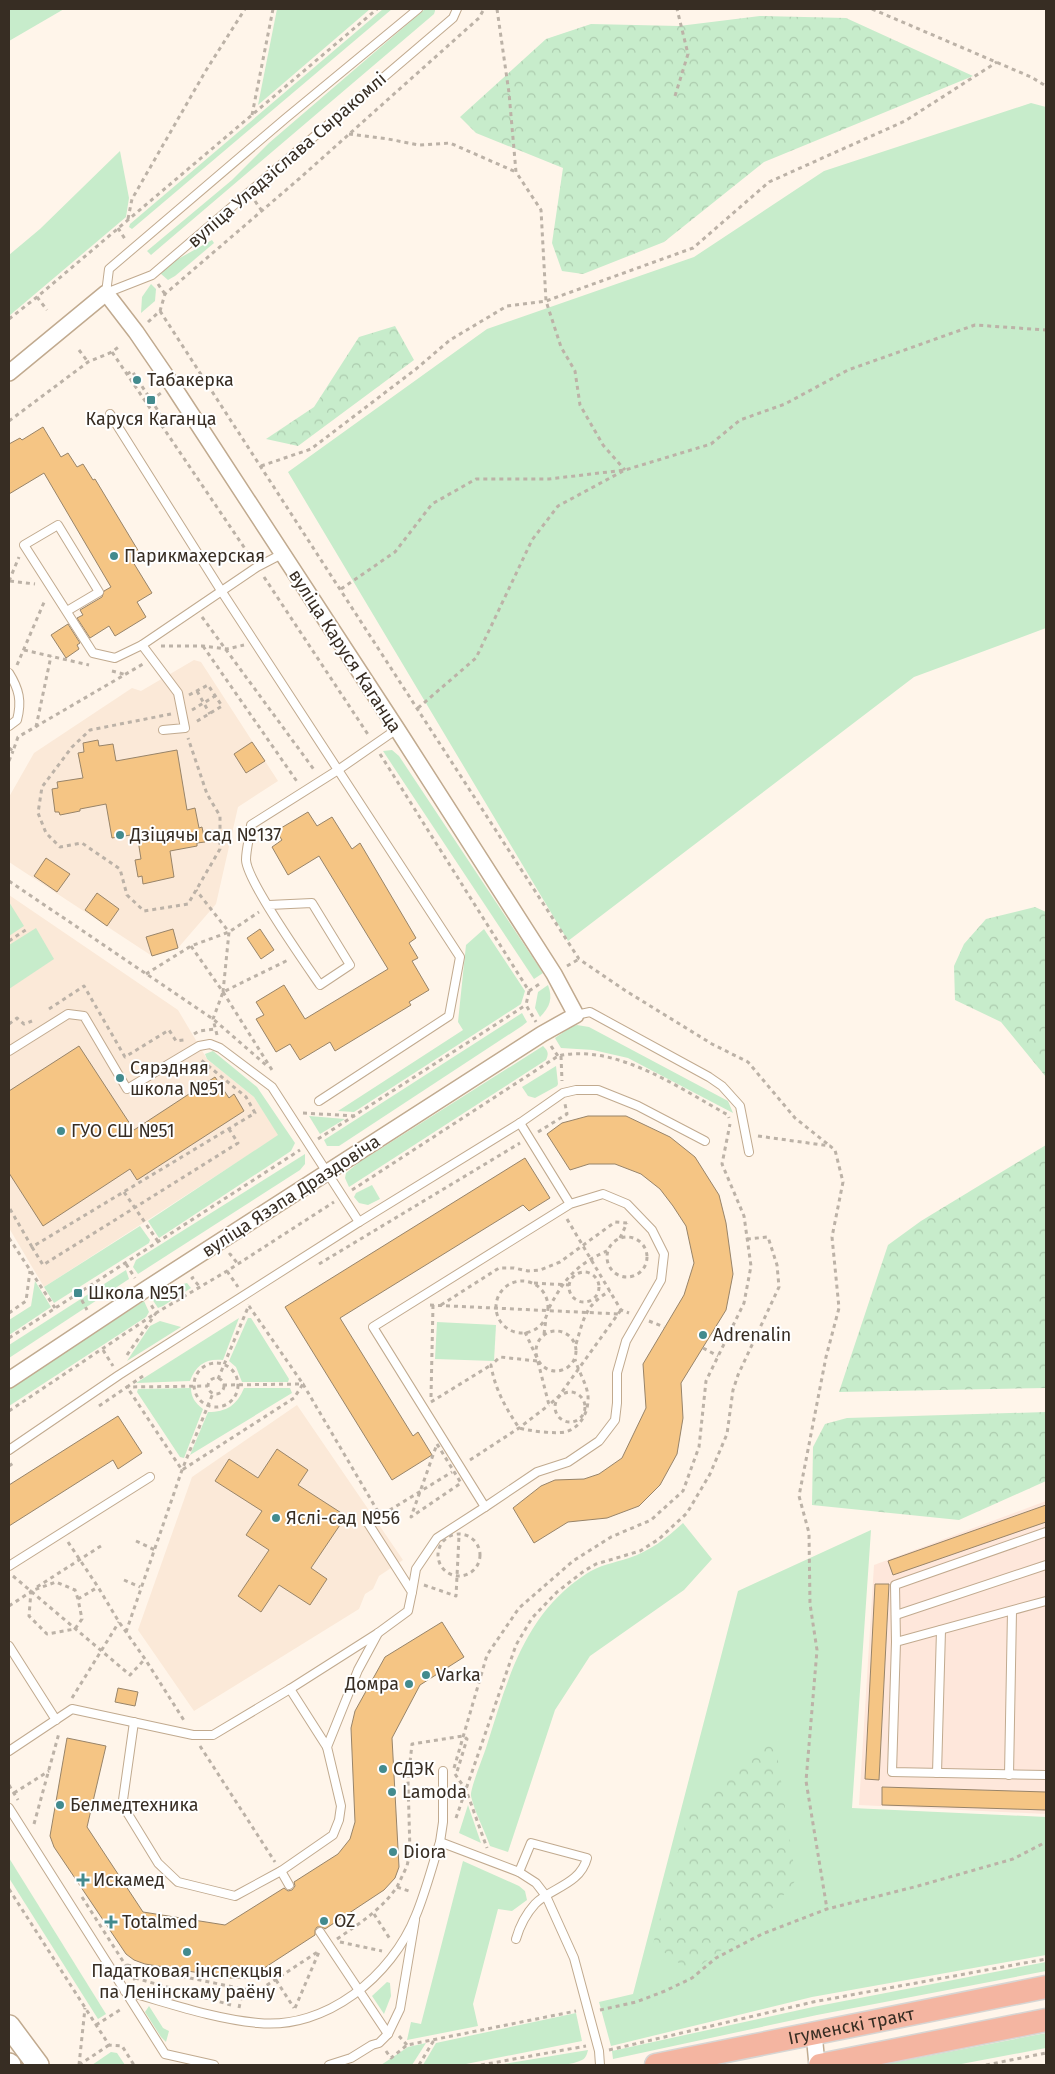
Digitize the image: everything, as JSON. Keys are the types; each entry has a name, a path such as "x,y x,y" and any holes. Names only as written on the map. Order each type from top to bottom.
{"main road":[{"name":"Ігуменскі тракт","path":"656,2065 1046,1987"},
{"name":"Ігуменскі тракт","path":"819,2065 1046,2020"}],"street":[{"name":"вуліца Уладзіслава Сыракомлі","path":"9,373 106,293"},
{"name":"вуліца Каруся Каганца","path":"106,293 161,368 397,729 554,974 576,1014"},
{"name":"вуліца Язэпа Драздовіча","path":"9,1380 143,1291 576,1014"},
{"path":"9,2026 38,2065"},
{"path":"814,2033 819,2065"}],"lane":[{"name":"вуліца Уладзіслава Сыракомлі","path":"418,9 273,129 109,269 106,293 152,275 453,18 457,9"},
{"path":"110,414 222,592 460,957 449,1016 319,1101"},
{"path":"68,611 99,592 58,524 24,545 68,611 93,653 115,658 142,645 257,567 282,554"},
{"path":"142,645 178,693 185,728 163,730"},
{"path":"9,726 17,720 20,707 20,693 10,675"},
{"path":"269,905 312,903 350,965 320,985 269,905 246,861 251,825 338,770 397,729"},
{"path":"576,1014 590,1012 722,1086 740,1106 749,1152"},
{"path":"9,1051 68,1014 84,1016 127,1089 199,1046 210,1044 220,1048 272,1087 359,1222"},
{"path":"9,1450 244,1295 520,1123 563,1093 576,1090 598,1090 638,1106 705,1140"},
{"path":"520,1123 570,1204"},
{"path":"9,1751 72,1709 193,1735 213,1735 290,1689 408,1611 416,1569 424,1555 438,1538 485,1507 537,1472 568,1462 599,1441 615,1420 617,1373 626,1341 661,1280 664,1254 652,1230 627,1204 603,1194 570,1204 373,1327 457,1468 485,1507"},
{"path":"9,1566 150,1477"},
{"path":"368,1523 412,1592"},
{"path":"1046,1532 896,1585 892,1772 1046,1775"},
{"path":"896,1615 1046,1565"},
{"path":"896,1642 1046,1601"},
{"path":"1009,1775 1012,1611"},
{"path":"937,1773 941,1630"},
{"path":"327,1747 358,1670 378,1632"},
{"path":"9,1646 56,1720"},
{"path":"134,1722 122,1800 128,1814 158,1863 178,1882 235,1896 281,1871 333,1835 339,1820 341,1806 327,1747 290,1689"},
{"path":"329,2065 350,2058 379,2043 388,2034 400,2009 416,1916 440,1842 443,1822 443,1771"},
{"path":"9,1808 166,2054 214,2065"},
{"path":"440,1842 519,1872 536,1883 546,1896 574,1958 599,2051 600,2065"},
{"path":"516,1939 521,1922 536,1903 562,1887 584,1868 587,1858 531,1843 519,1872"},
{"path":"281,1871 289,1885"},
{"path":"125,1991 224,2018 260,2023 297,2022 330,2010 359,1991 380,1971 401,1943 416,1916"},
{"path":"320,1932 388,2034"}],"path":[{"path":"128,220 132,199 205,72 245,9"},
{"path":"252,116 273,9"},
{"path":"9,319 377,9"},
{"path":"148,322 160,311 165,294 479,18 484,9"},
{"path":"497,9 509,93 516,172 540,210 546,301 561,347 576,370 580,405 603,445 625,470"},
{"path":"675,96 688,54 677,9"},
{"path":"872,9 998,62 1046,86"},
{"path":"261,466 312,449 450,340 507,306 546,301 693,248 770,182 905,122 998,62"},
{"path":"349,134 419,145 450,143 516,172"},
{"path":"118,228 125,238"},
{"path":"158,284 165,294"},
{"path":"37,297 47,310"},
{"path":"160,311 579,959 626,991 712,1044 748,1062 795,1118 835,1150 843,1182 832,1236 839,1308 826,1357 799,1496 809,1532 810,1604 817,1650 806,1781 827,1909"},
{"path":"341,589 395,552 432,504 476,478 549,479 625,470 711,444 740,420 785,404 848,370 975,325 1046,330"},
{"path":"9,421 88,362 112,352 121,345"},
{"path":"78,350 88,362"},
{"path":"9,1338 526,1005 529,991 374,745 112,352"},
{"path":"418,708 476,658 532,540 558,506 625,470"},
{"path":"10,675 24,650 51,586 10,581 24,545"},
{"path":"195,608 322,779"},
{"path":"150,639 162,647 203,646 227,649 256,642"},
{"path":"203,646 304,792"},
{"path":"9,761 18,737 127,675 152,657 162,647"},
{"path":"24,650 99,668"},
{"path":"36,727 51,656"},
{"path":"108,670 127,675"},
{"path":"179,701 208,685 222,706 185,728 207,794 220,816 220,849 188,904 144,911 128,895 120,868 82,843 60,847 46,833 38,812 42,787 72,746 90,730 182,714 215,696"},
{"path":"197,691 210,714"},
{"path":"9,748 13,751"},
{"path":"9,881 213,1019"},
{"path":"196,889 229,932 223,992 213,1019 220,1048"},
{"path":"146,974 191,946 229,932 269,905"},
{"path":"9,941 27,930"},
{"path":"191,946 223,992 272,1070"},
{"path":"223,992 300,954"},
{"path":"32,1247 255,1113 246,1097 196,1056 185,1039 176,1041 169,1030 126,1057 84,986 47,1011"},
{"path":"9,1024 17,1018 24,1024 40,1016"},
{"path":"192,1035 199,1031 215,1029"},
{"path":"9,1411 156,1313 228,1271 558,1056 586,1053 634,1065 728,1115 731,1122 722,1164 744,1216 751,1266 744,1303 706,1381 699,1447 683,1491 650,1520 611,1537 573,1561 519,1608 487,1655 463,1736"},
{"path":"9,1209 43,1265 238,1143 229,1129"},
{"path":"746,1134 830,1146"},
{"path":"124,1192 159,1242"},
{"path":"570,1204 567,1220 621,1310 554,1404 556,1414 563,1421 573,1422 586,1412"},
{"path":"620,1238 632,1210"},
{"path":"441,1306 499,1268 514,1268 528,1271 540,1270 560,1262 615,1222 627,1223"},
{"path":"453,1824 516,1645 532,1618 557,1592 584,1571 596,1564 640,1551 659,1539 688,1513 710,1474 727,1434 733,1390 738,1375 779,1287 777,1265 768,1237 747,1239"},
{"path":"9,1238 55,1308"},
{"path":"569,1285 562,1284 533,1283 524,1280 515,1281 507,1285 497,1299 498,1317 510,1330 525,1332 540,1325 545,1319 562,1284 569,1275 590,1258 607,1251 615,1240 620,1238 634,1238 644,1246 648,1259 642,1272 630,1278 616,1275 608,1264 607,1251"},
{"path":"224,1257 230,1254 238,1264"},
{"path":"9,1313 26,1301 30,1271"},
{"path":"228,1271 249,1306 304,1384 377,1510 385,1513 419,1492 519,1428 559,1396 568,1392 578,1394 584,1402 586,1412"},
{"path":"492,1365 493,1381 501,1399 519,1428 529,1431 565,1432 580,1423 586,1412 588,1395 575,1359 576,1346 585,1312 596,1298 600,1287 592,1274 583,1272 574,1276 569,1285 570,1294 578,1301 588,1302 596,1298 610,1290"},
{"path":"199,1274 192,1278 200,1287"},
{"path":"533,1283 546,1295 548,1310 544,1334 536,1345 537,1360"},
{"path":"410,1304 619,1314"},
{"path":"433,1305 430,1402 492,1365 500,1357 537,1360 545,1368 559,1371 571,1365 575,1359"},
{"path":"241,1311 249,1306"},
{"path":"218,1379 249,1306"},
{"path":"544,1334 556,1330 563,1331 573,1339 576,1346"},
{"path":"525,1332 537,1360 549,1405"},
{"path":"703,1348 718,1356"},
{"path":"103,1350 116,1370"},
{"path":"211,1364 225,1365 235,1372 239,1384 235,1398 229,1404 215,1408 208,1406 198,1398 194,1386 195,1378 204,1367 211,1364"},
{"path":"127,1387 151,1371"},
{"path":"218,1379 224,1385 304,1384"},
{"path":"208,1386 211,1380 218,1379"},
{"path":"182,1470 294,1398 304,1384"},
{"path":"212,1394 221,1392 224,1385"},
{"path":"127,1387 208,1386"},
{"path":"126,1633 140,1587 155,1550 182,1470 212,1394 208,1386"},
{"path":"127,1387 182,1470"},
{"path":"437,1444 457,1468 461,1483 411,1517 419,1492 437,1444"},
{"path":"425,1575 424,1585 456,1596 460,1523"},
{"path":"62,1532 281,1871"},
{"path":"435,1553 447,1538 460,1534 472,1538 476,1543 480,1557 474,1569 469,1573 457,1575 443,1568 438,1555 439,1549"},
{"path":"136,1541 155,1550"},
{"path":"9,1606 104,1544"},
{"path":"9,1573 130,1675 145,1659"},
{"path":"124,1580 140,1587"},
{"path":"56,1582 75,1590 82,1619 75,1629 47,1634 29,1616 31,1592 56,1582"},
{"path":"78,1599 98,1587"},
{"path":"34,1824 60,1729 72,1709 70,1702 100,1650 119,1622"},
{"path":"463,1736 467,1739 456,1775 466,1790 488,1848"},
{"path":"382,1951 335,1940 374,1914 388,1901 407,1866 410,1852 408,1781 412,1744 463,1736"},
{"path":"14,1793 49,1771"},
{"path":"597,2011 636,2002 665,1991 692,1978 716,1958 762,1934 827,1909 1013,1859 1046,1842"},
{"path":"397,1887 413,1892 409,1901"},
{"path":"9,1889 109,2045"},
{"path":"374,1914 390,1939"},
{"path":"377,1957 394,1932"},
{"path":"127,1965 243,1990 258,1990 319,1951 295,2009"},
{"path":"606,2051 812,2002 1046,1958"},
{"path":"135,1978 247,2009"},
{"path":"276,1980 295,2009"},
{"path":"239,2008 243,1990"},
{"path":"287,2010 304,2006"},
{"path":"79,2065 85,2008"},
{"path":"391,2058 407,2045 578,2010"},
{"path":"419,2065 434,2039"},
{"path":"79,2065 109,2045 122,2046 134,2065"},
{"path":"481,2065 587,2046"},
{"path":"986,2065 1046,2053"}],"shaded area":[{"name":"Дзіцячы сад №137","path":"194,660 201,662 278,781 238,807 216,904 178,948 152,956 9,862 9,797 34,753 132,688 141,691"},
{"name":"Сярэдняя школа №51","path":"9,895 178,1010 207,1059 254,1097 279,1135 44,1287 9,1228"},
{"name":"Яслі-сад №56","path":"297,1405 403,1560 379,1576 373,1589 365,1594 359,1609 194,1711 138,1630 192,1477"},
{"path":"1046,1501 1046,1814 859,1805 874,1565"}],"green space":[{"path":"9,9 64,9 9,41"},
{"path":"277,9 370,9 258,105"},
{"path":"383,9 392,9 132,229 129,227 130,224"},
{"path":"425,9 435,9 434,14 151,255 147,251 232,180 269,143"},
{"path":"760,16 846,18 973,76 764,162 664,242 583,274 562,271 552,243 563,168 476,133 460,117 546,39 591,24 679,26"},
{"path":"1031,103 1046,107 1046,628 914,677 568,941 288,472 487,329 694,257 824,171"},
{"path":"120,151 129,198 126,217 9,316 9,255 40,229"},
{"path":"212,240 214,243 175,276 168,280 160,273 171,263"},
{"path":"151,284 156,289 155,301 141,313 142,297"},
{"path":"395,326 414,360 298,446 266,439 314,407 359,337"},
{"path":"392,750 399,756 543,973 534,979 383,751"},
{"path":"9,902 24,926 9,936"},
{"path":"1035,907 1046,912 1046,1077 1001,1022 955,1000 954,966 964,944 986,919"},
{"path":"36,928 54,959 9,989 9,945"},
{"path":"484,929 525,991 521,1004 354,1112 338,1111 463,1030 458,1022 466,945"},
{"path":"548,985 550,1002 540,1017 535,1008 538,992"},
{"path":"522,1013 527,1022 522,1026 339,1146 327,1146 324,1140"},
{"path":"577,1025 589,1027 728,1101 733,1113 628,1058 593,1050 561,1048 555,1038"},
{"path":"543,1046 548,1052 546,1060 349,1187 345,1178 346,1173 358,1163"},
{"path":"213,1051 257,1087 295,1143 291,1151 159,1238 148,1221 278,1135 254,1097 207,1059 205,1054"},
{"path":"556,1066 557,1086 535,1098 528,1096 522,1087"},
{"path":"309,1116 345,1119 320,1134"},
{"path":"1046,1145 1046,1388 839,1392 888,1245 921,1221"},
{"path":"305,1154 305,1164 300,1170 138,1274 133,1267 136,1260"},
{"path":"372,1185 380,1199 368,1205 359,1203 354,1197 356,1193"},
{"path":"140,1226 150,1240 149,1243 54,1303 44,1287"},
{"path":"126,1270 129,1279 9,1358 9,1345"},
{"path":"35,1281 51,1307 9,1335 9,1320 31,1306"},
{"path":"187,1283 191,1288 163,1306 158,1308 152,1299 169,1288"},
{"path":"144,1301 149,1312 146,1317 9,1406 9,1389"},
{"path":"239,1318 223,1360 212,1360 202,1364 192,1375 190,1381 136,1383"},
{"path":"248,1318 251,1318 289,1379 288,1382 242,1382 236,1367 229,1361"},
{"path":"160,1321 181,1327 127,1361 150,1326"},
{"path":"437,1322 496,1325 494,1361 435,1359"},
{"path":"191,1388 194,1400 203,1409 184,1458 180,1457 137,1392 138,1389"},
{"path":"244,1388 290,1388 292,1393 190,1455 208,1412 221,1411 235,1403"},
{"path":"1046,1412 1046,1481 959,1520 812,1505 813,1447 825,1424 847,1418"},
{"path":"683,1523 712,1559 684,1590 590,1656 555,1710 508,1852 490,1846 475,1808 471,1792 510,1675 532,1630 547,1609 564,1591 586,1574 601,1566 644,1552 664,1539"},
{"path":"871,1530 852,1808 1046,1817 1046,1955 812,1997 611,2046 599,2002 633,1994 738,1591"},
{"path":"774,1734 796,1880 761,1922 691,1972 653,1944 689,1811"},
{"path":"468,1805 481,1843 459,1833"},
{"path":"9,1858 106,2014 98,2019 9,1878"},
{"path":"463,1861 519,1886 525,1891 527,1900 512,1911 498,1909 473,2004 478,2026 407,2040 411,2022 421,2024"},
{"path":"1046,1962 1046,1971 817,2015 613,2059 612,2051 813,2007"},
{"path":"387,1982 390,1983 391,1996 384,2014 372,1996"},
{"path":"149,2006 163,2028 169,2031 166,2042 145,2012"},
{"path":"576,2013 582,2041 461,2065 423,2065 436,2043"},
{"path":"1046,2033 1046,2048 956,2065 881,2065"},
{"path":"426,2043 412,2065 381,2065 408,2047"},
{"path":"588,2050 583,2059 565,2065 498,2065"},
{"path":"111,2052 117,2053 125,2065 92,2065"}],"building":[{"path":"43,427 61,457 68,453 77,467 83,464 93,480 95,479 142,557 133,562 152,593 137,602 146,617 115,636 109,626 90,638 77,618 83,615 80,610 102,597 104,591 111,587 44,473 9,494 9,444 20,438 22,440"},
{"path":"68,624 80,643 77,645 79,649 66,658 51,635"},
{"path":"98,740 99,746 113,744 116,761 177,750 187,810 195,808 199,828 202,827 205,842 197,843 197,846 170,851 174,877 143,884 142,876 138,877 135,860 141,859 137,834 112,838 106,804 60,815 59,812 55,812 52,789 58,788 57,782 83,778 78,753 84,752 83,743"},
{"path":"252,742 265,761 246,773 234,754"},
{"path":"308,812 317,826 332,817 352,849 360,843 416,938 409,943 418,958 412,961 429,990 409,1002 411,1005 335,1051 330,1042 300,1060 290,1044 276,1052 256,1019 264,1015 256,1002 284,985 305,1019 388,969 319,856 288,875 272,847 282,840 276,831"},
{"path":"46,858 70,874 57,892 34,876"},
{"path":"97,893 119,909 107,926 85,910"},
{"path":"173,929 178,948 152,956 146,937"},
{"path":"260,929 274,950 261,959 247,938"},
{"path":"79,1046 134,1130 215,1077 229,1098 234,1094 244,1111 137,1180 130,1169 43,1226 9,1173 9,1091"},
{"path":"588,1116 626,1116 670,1137 695,1157 719,1195 726,1223 733,1274 726,1310 681,1383 683,1418 677,1454 660,1485 639,1506 607,1518 568,1522 534,1543 513,1508 541,1486 555,1480 584,1479 599,1474 622,1458 646,1408 643,1364 684,1295 694,1263 686,1226 660,1189 641,1174 615,1164 589,1164 570,1170 547,1134 562,1123"},
{"path":"525,1158 550,1198 529,1211 523,1205 340,1318 413,1436 418,1432 432,1455 392,1480 285,1307"},
{"path":"118,1416 142,1453 118,1469 113,1460 9,1526 9,1485"},
{"path":"277,1449 308,1470 298,1485 346,1516 311,1568 327,1579 310,1605 279,1585 261,1612 238,1596 269,1550 246,1535 262,1511 215,1481 229,1459 258,1478"},
{"path":"1046,1505 1046,1522 893,1575 888,1561"},
{"path":"875,1584 889,1584 879,1780 865,1779"},
{"path":"442,1622 464,1657 420,1685 392,1738 399,1867 395,1878 384,1890 325,1929 317,1927 315,1935 258,1972 245,1978 230,1978 145,1964 134,1960 126,1954 54,1847 50,1836 67,1738 106,1746 87,1827 143,1912 225,1925 284,1888 288,1891 292,1890 295,1886 294,1882 338,1854 350,1839 355,1822 351,1728 355,1711 385,1657"},
{"path":"118,1688 138,1692 135,1706 115,1702"},
{"path":"882,1787 1046,1792 1046,1810 882,1805"}],"place":[{"name":"Табакерка","path":"137,380"},
{"name":"Каруся Каганца","path":"151,400"},
{"name":"Парикмахерская","path":"114,556"},
{"name":"Дзіцячы сад №137","path":"120,835"},
{"name":"Сярэдняя школа №51","path":"120,1078"},
{"name":"ГУО СШ №51","path":"61,1131"},
{"name":"Школа №51","path":"78,1293"},
{"name":"Adrenalin","path":"703,1335"},
{"name":"Яслі-сад №56","path":"276,1518"},
{"name":"Varka","path":"426,1675"},
{"name":"Домра","path":"409,1684"},
{"name":"СДЭК","path":"383,1769"},
{"name":"Lamoda","path":"392,1792"},
{"name":"Белмедтехника","path":"60,1805"},
{"name":"Diora","path":"393,1852"},
{"name":"Искамед","path":"83,1880"},
{"name":"OZ","path":"324,1921"},
{"name":"Totalmed","path":"111,1922"},
{"name":"Падатковая інспекцыя па Ленінскаму раёну","path":"187,1952"}]}
